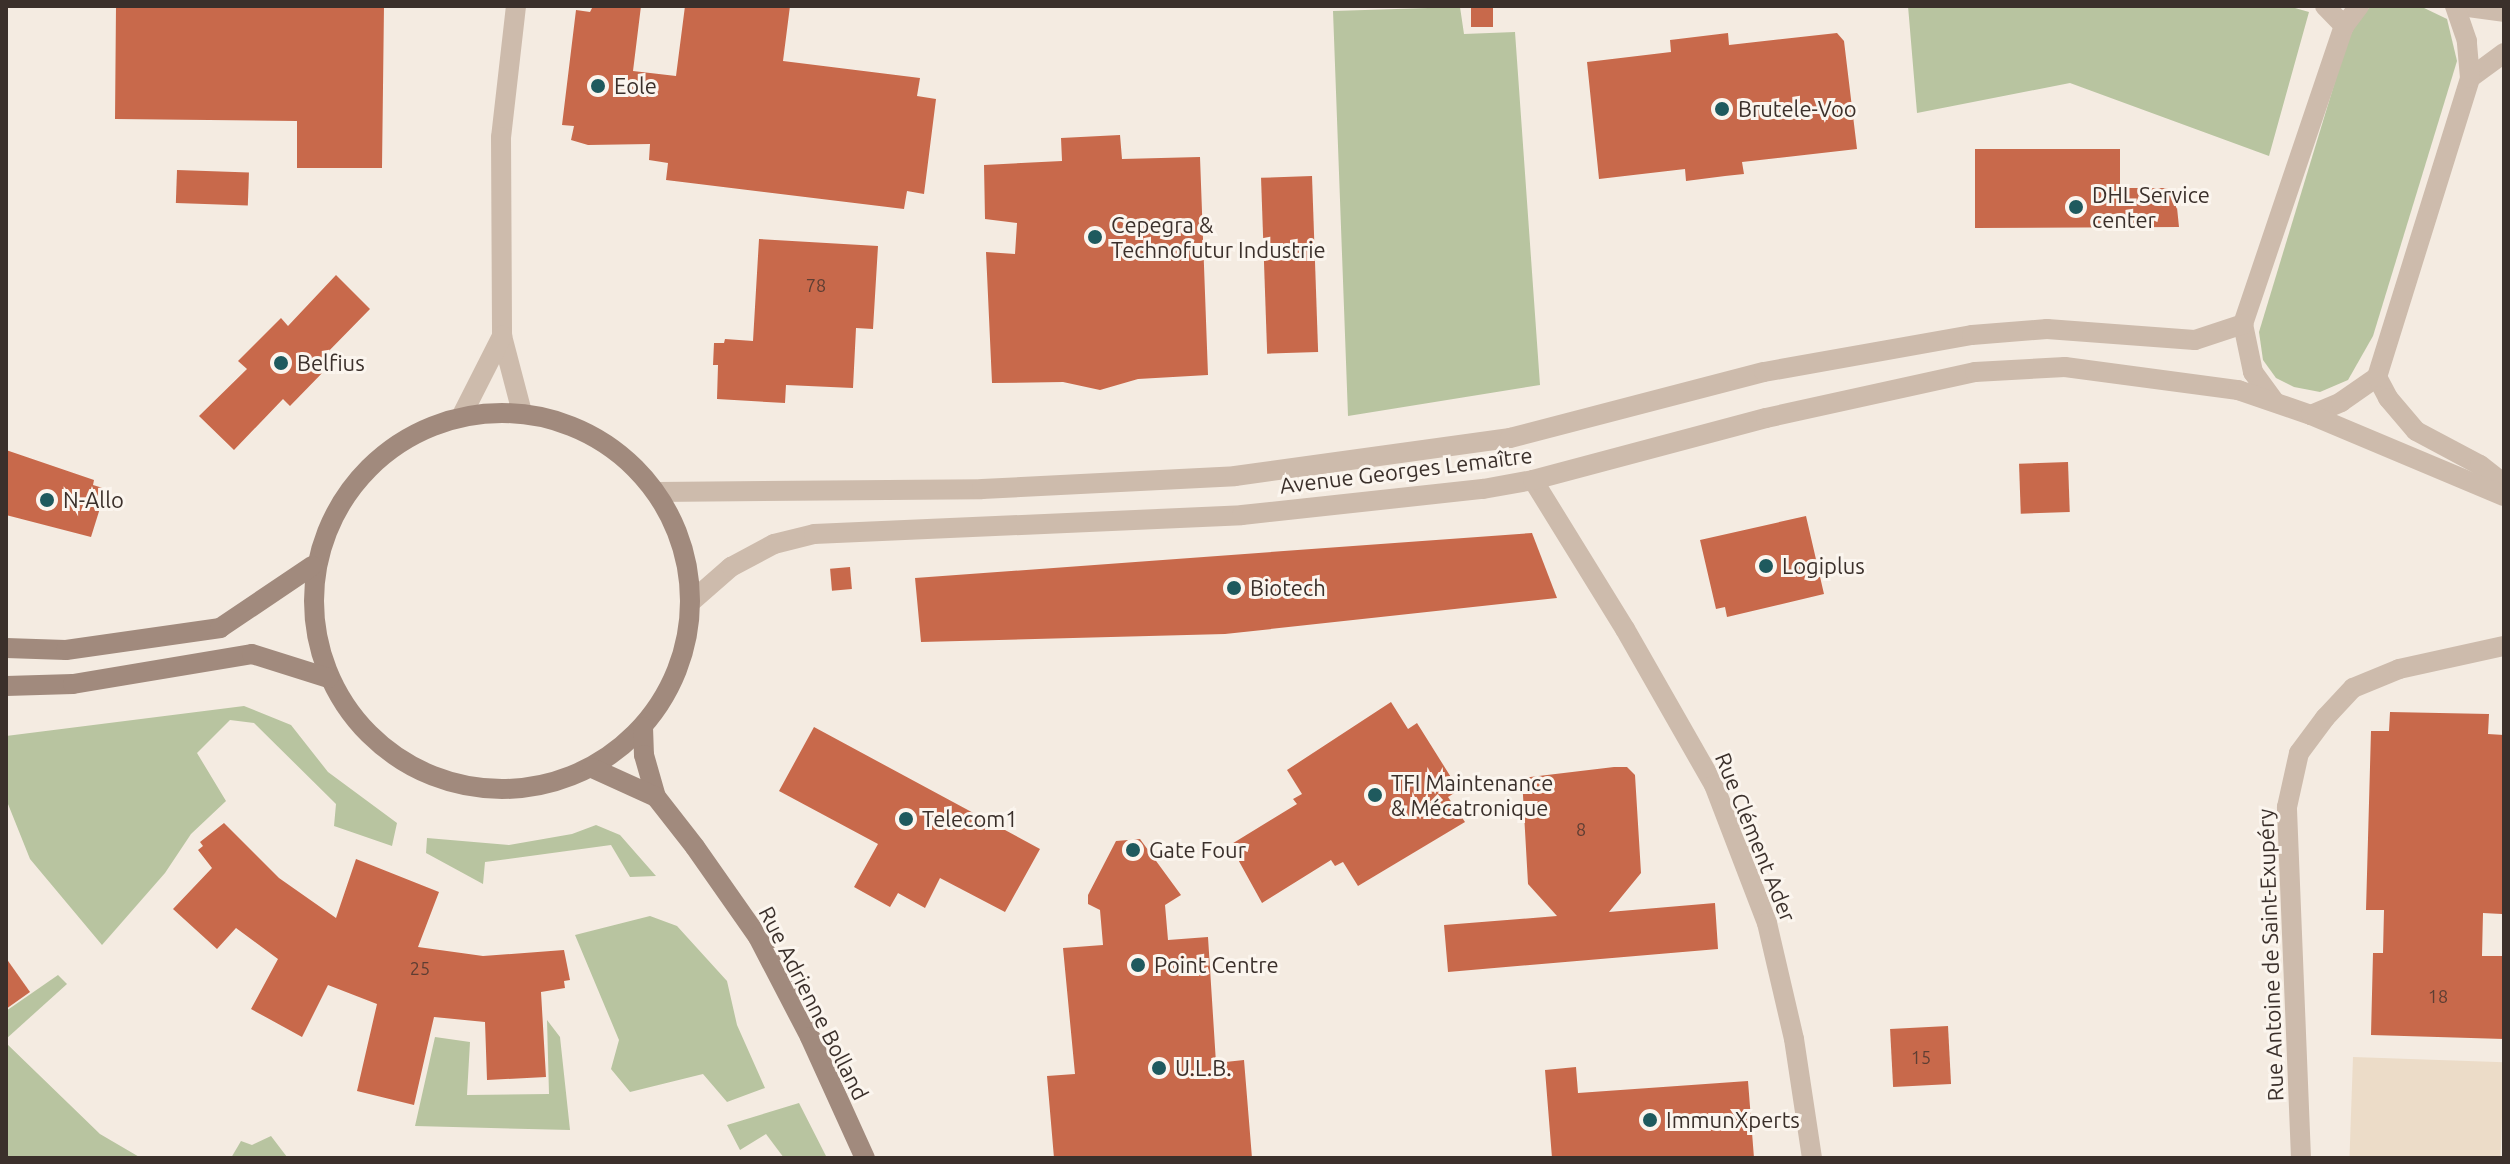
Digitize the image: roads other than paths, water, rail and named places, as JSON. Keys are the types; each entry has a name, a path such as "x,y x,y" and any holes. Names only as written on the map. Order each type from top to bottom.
{"street":[{"path":"516,6 501,137 502,336 522,412"},
{"path":"2325,6 2344,26"},
{"path":"2274,401 2253,372 2243,324 2344,26 2359,6"},
{"path":"2311,415 2341,402 2377,377 2470,78 2467,41 2458,6 2504,12"},
{"path":"2470,78 2504,53"},
{"name":"Avenue Georges Lemaître","path":"657,492 982,489 1235,476 1510,438 1764,372 1972,335 2047,329 2195,340 2243,324"},
{"path":"462,415 502,336"},
{"name":"Avenue Georges Lemaître","path":"692,601 731,567 774,544 814,534 1242,515 1533,480 1766,418 1975,372 2065,367 2238,390 2311,415 2504,496"},
{"path":"2377,377 2388,398 2416,431 2480,465 2504,484"},
{"path":"522,412 589,432 657,492 683,545 692,601 689,628 677,675 643,727 592,768 552,784 495,790 435,779 373,741 328,678 312,566 319,547 359,474 395,442 462,415 522,412"},
{"name":"Rue Clément Ader","path":"1533,480 1625,629 1714,785 1767,923 1794,1039 1812,1158"},
{"path":"6,648 66,650 220,628 312,566"},
{"name":"Rue Antoine de Saint-Exupéry","path":"2301,1158 2287,807 2299,753 2353,688 2399,669 2504,646"},
{"path":"6,686 73,684 252,654 328,678"},
{"name":"Rue Adrienne Bolland","path":"643,727 644,755 656,797 758,937 810,1037 865,1158"},
{"name":"Rue Adrienne Bolland","path":"592,768 656,797"}],"place":[{"name":"Eole","path":"598,86"},
{"name":"Brutele-Voo","path":"1722,109"},
{"name":"DHL Service center","path":"2076,207"},
{"name":"Cepegra & Technofutur Industrie","path":"1095,237"},
{"name":"Belfius","path":"281,363"},
{"name":"N-Allo","path":"47,500"},
{"name":"Logiplus","path":"1766,566"},
{"name":"Biotech","path":"1234,588"},
{"name":"TFI Maintenance & Mécatronique","path":"1375,795"},
{"name":"Telecom1","path":"906,819"},
{"name":"Gate Four","path":"1133,850"},
{"name":"Point Centre","path":"1138,965"},
{"name":"U.L.B.","path":"1159,1068"},
{"name":"ImmunXperts","path":"1650,1120"}]}
